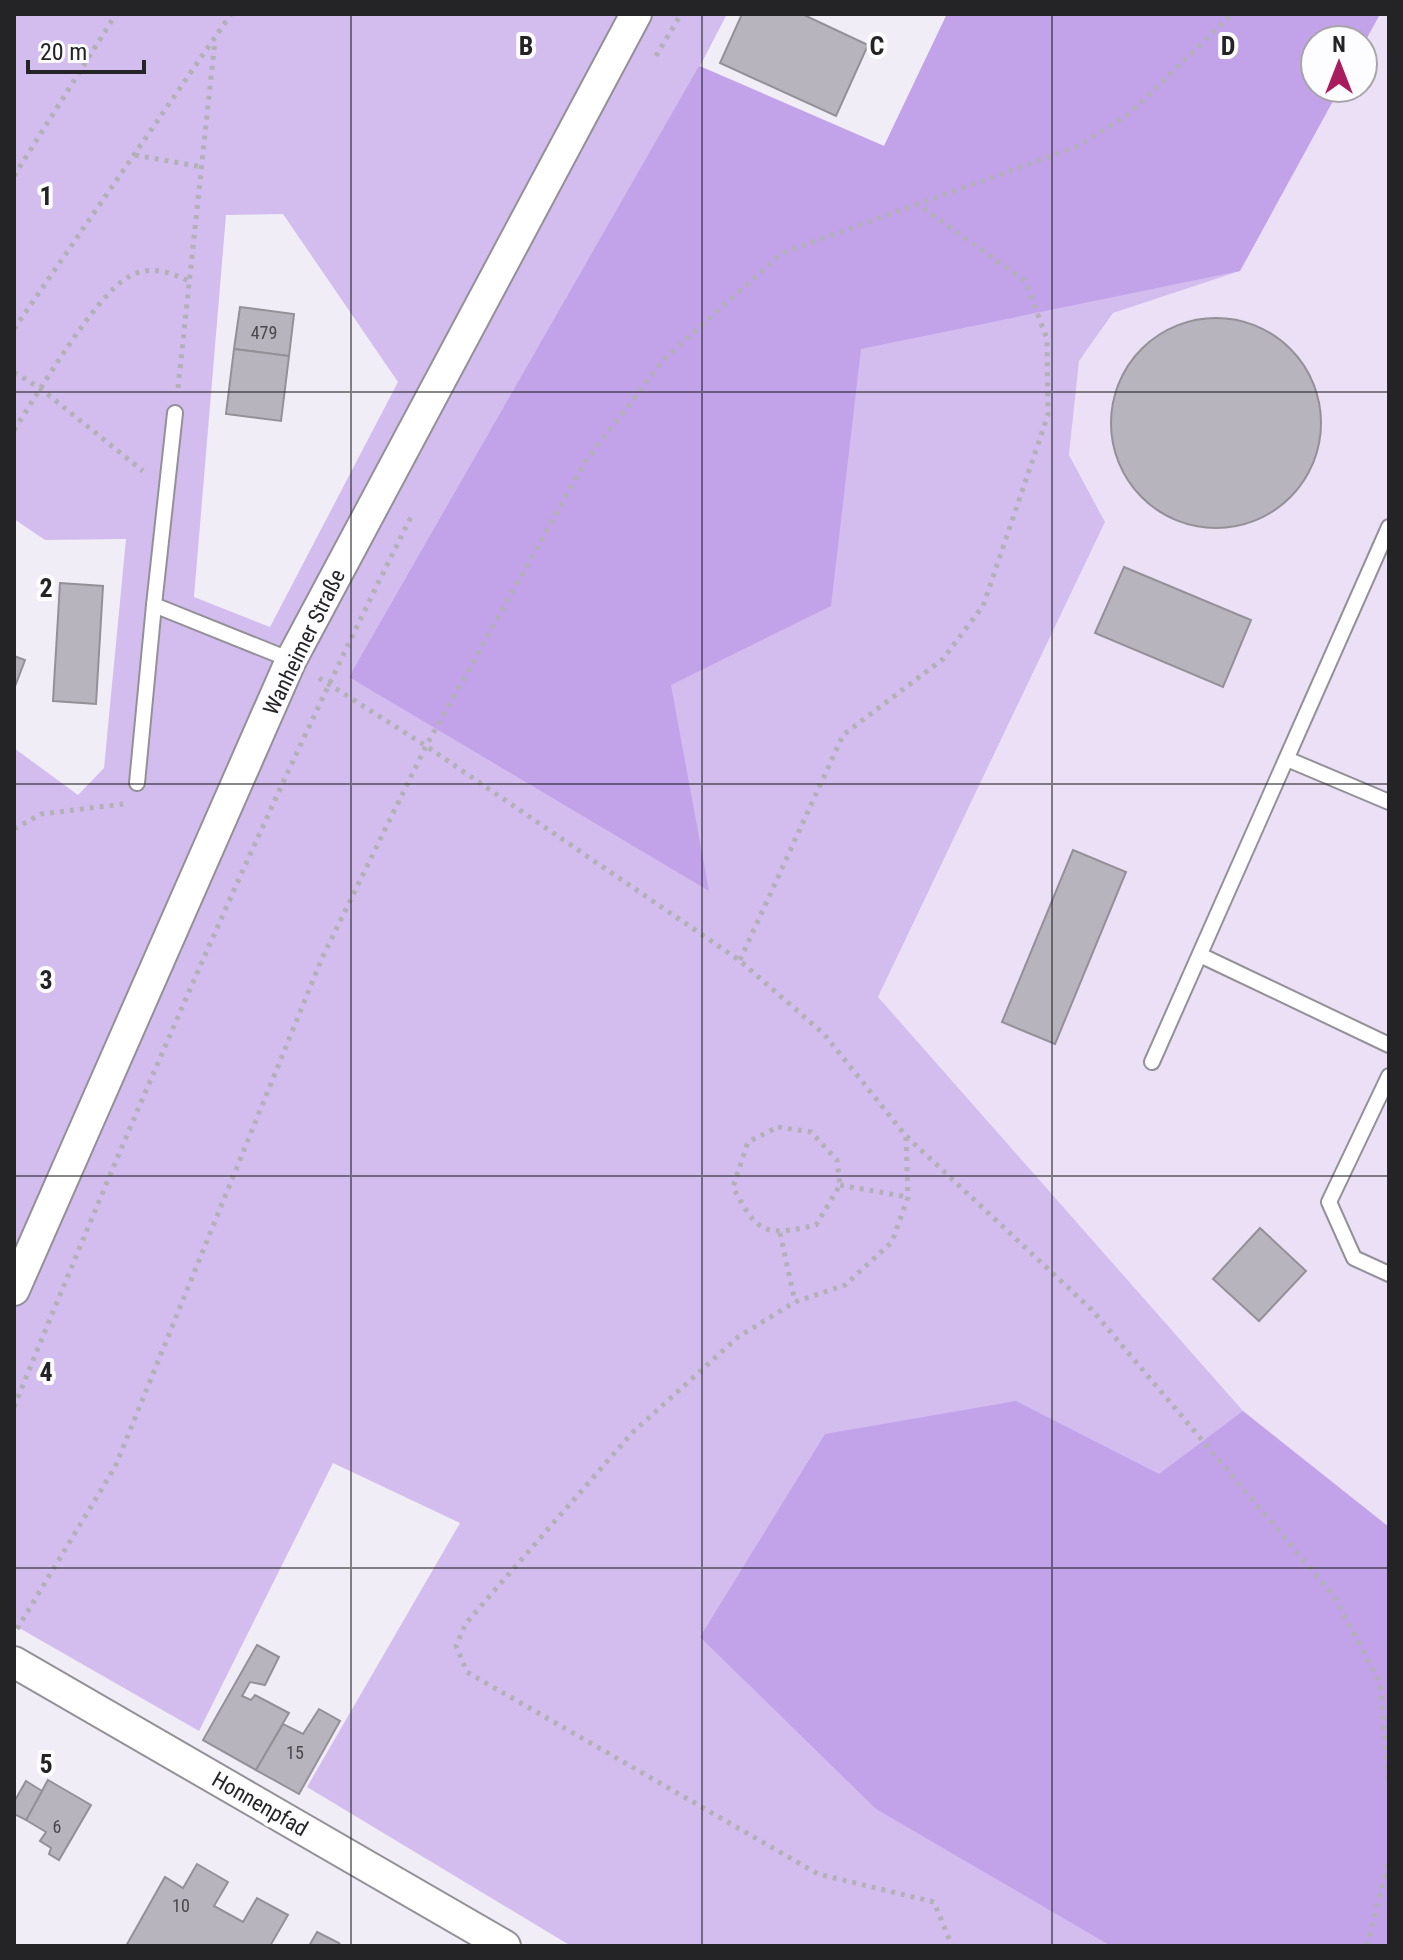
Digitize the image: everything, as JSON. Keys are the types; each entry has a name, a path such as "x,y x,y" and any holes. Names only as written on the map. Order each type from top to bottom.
{"street":[{"name":"Wanheimer Straße","path":"14,1290 291,660 636,14"},
{"name":"Honnenpfad","path":"14,1662 505,1946"}],"lane":[{"path":"137,783 175,413"},
{"path":"1152,1062 1389,527"},
{"path":"154,605 291,660"},
{"path":"1287,759 1389,802"},
{"path":"1200,955 1389,1045"},
{"path":"1389,1076 1329,1202 1354,1258 1389,1274"}],"path":[{"path":"14,176 116,14"},
{"path":"14,329 231,14"},
{"path":"649,69 681,14"},
{"path":"14,1633 115,1467 322,958 426,746 585,462 663,360 782,253 1076,147 1129,114 1232,14"},
{"path":"175,413 215,37"},
{"path":"135,155 202,167"},
{"path":"739,960 843,735 943,659 983,606 1048,415 1047,339 1025,281 915,203"},
{"path":"14,430 104,299 130,276 155,269 190,282"},
{"path":"14,372 41,389 157,482 168,484"},
{"path":"14,1407 138,1102 327,683 419,500"},
{"path":"291,660 426,746 739,960 824,1034 906,1136 1092,1310 1334,1596 1380,1683 1389,1787"},
{"path":"14,829 41,814 121,806 137,783"},
{"path":"778,1127 811,1132 837,1160 840,1185 816,1225 780,1233 751,1221 733,1187 748,1142 778,1127"},
{"path":"906,1136 908,1197 892,1242 845,1285 795,1302 738,1337 632,1433 466,1623 456,1646 467,1672 818,1874 934,1902 952,1946"},
{"path":"840,1185 908,1197"},
{"path":"780,1233 795,1302"},
{"path":"1367,1946 1389,1858"}],"shaded area":[{"path":"14,14 727,14 700,66 884,146 947,14 1380,14 1375,24 1299,24 1299,104 1331,104 1240,271 1113,313 1079,361 1069,455 1105,522 878,997 1243,1411 1389,1610 1389,1946 571,1946 307,1787 460,1523 333,1463 199,1731 14,1625 14,748 78,795 104,768 126,539 45,540 14,519","holes":["283,214 398,382 270,627 194,597 226,215"]},
{"path":"947,14 1380,14 1375,24 1299,24 1299,104 1331,104 1240,271 861,349 831,606 671,685 709,891 349,677 699,66 884,146"},
{"path":"1380,14 1389,14 1389,1610 878,997 1105,522 1069,455 1079,361 1113,313 1240,271 1331,104 1379,104 1379,24 1375,24"},
{"path":"1016,1401 1159,1474 1243,1411 1389,1527 1389,1946 1111,1946 876,1809 700,1637 825,1434"}],"building":[{"path":"742,14 802,14 868,45 836,116 720,63"},
{"path":"240,307 294,314 289,356 234,349"},
{"path":"1216,318 1256,326 1290,349 1313,383 1321,423 1313,463 1290,497 1256,520 1216,528 1176,520 1142,497 1119,463 1111,423 1119,383 1142,349 1176,326"},
{"path":"234,349 289,356 281,421 226,414"},
{"path":"1124,567 1251,620 1223,687 1095,633"},
{"path":"60,583 103,586 96,704 53,701"},
{"path":"14,656 25,660 14,689"},
{"path":"1073,850 1126,872 1055,1044 1002,1022"},
{"path":"1260,1228 1306,1271 1259,1321 1213,1279"},
{"path":"257,1645 279,1657 265,1685 250,1682 242,1696 251,1700 255,1695 289,1713 256,1770 203,1740"},
{"path":"319,1709 340,1721 299,1794 256,1770 283,1724 303,1734"},
{"path":"48,1780 91,1805 59,1860 49,1854 51,1848 40,1841 46,1832 26,1820"},
{"path":"26,1781 42,1791 26,1820 14,1814 14,1802"},
{"path":"197,1864 228,1882 214,1906 243,1922 257,1898 288,1915 270,1946 126,1946 165,1877 183,1888"},
{"path":"317,1932 339,1943 341,1946 309,1946"}]}
